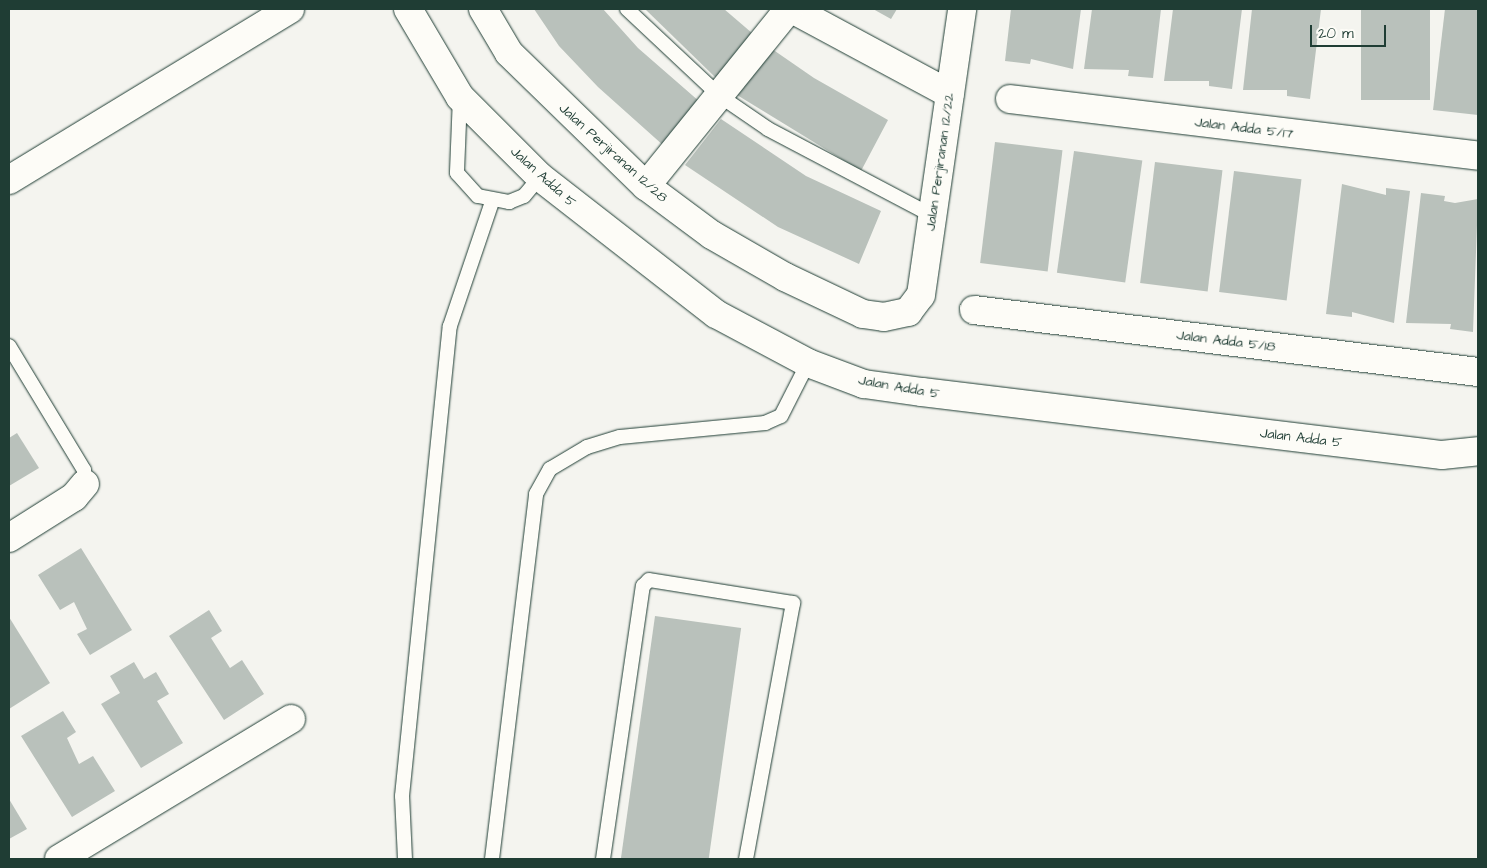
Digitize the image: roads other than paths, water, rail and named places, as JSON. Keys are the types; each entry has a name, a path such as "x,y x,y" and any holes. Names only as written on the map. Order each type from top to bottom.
{"street":[{"path":"9,180 290,9"},
{"name":"Jalan Adda 5","path":"408,9 460,97 540,177 716,314 808,363 864,384 1442,455 1478,468"},
{"name":"Jalan Perjiranan 12/28","path":"482,9 509,53 646,186 712,235 785,277 863,314 908,312"},
{"path":"646,186 791,9 950,94"},
{"name":"Jalan Perjiranan 12/22","path":"908,312 921,295 962,9"},
{"name":"Jalan Adda 5/17","path":"1010,99 1478,156"},
{"name":"Jalan Adda 5/18","path":"974,310 1478,372"},
{"name":"Jalan Adda 5","path":"1442,455 1478,451"},
{"path":"9,538 74,497 85,484"},
{"path":"59,859 292,719"}],"lane":[{"path":"627,9 720,96 818,158 932,215"},
{"path":"460,97 457,173 478,196 492,202 524,196 540,177"},
{"path":"405,859 402,796 450,326 492,202"},
{"path":"9,346 84,470 85,484"},
{"path":"492,859 536,494 550,470 587,447 620,437 765,423 781,416 808,363"},
{"path":"603,859 643,586 649,580 793,603 746,859"}]}
